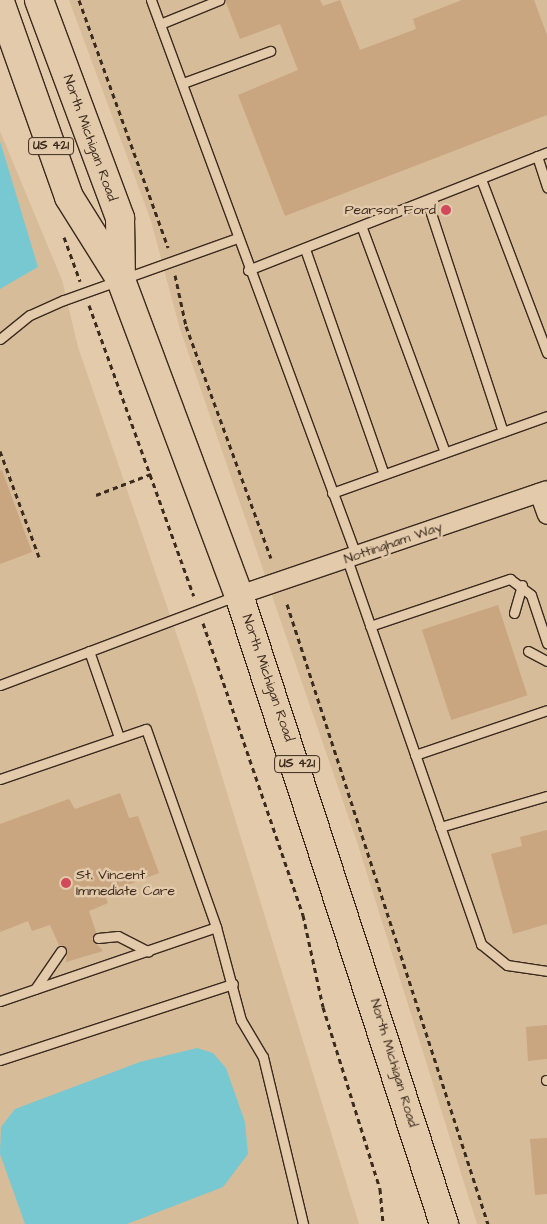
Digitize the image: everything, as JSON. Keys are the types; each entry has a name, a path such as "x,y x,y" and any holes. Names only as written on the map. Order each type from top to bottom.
{"main road":[{"name":"North Michigan Road","path":"39,0 120,218 121,280"},
{"name":"North Michigan Road","path":"0,2 69,197 121,280 239,595 444,1224"}],"street":[{"name":"Nottingham Way","path":"239,595 543,492"},
{"path":"543,492 547,515"}],"lane":[{"path":"151,0 183,83 248,270 332,493 370,626 481,944 507,965 547,971"},
{"path":"160,24 219,0"},
{"path":"183,83 270,51"},
{"path":"248,270 362,228 547,152"},
{"path":"537,156 547,187"},
{"path":"481,179 547,353"},
{"path":"427,201 503,432"},
{"path":"362,228 445,452"},
{"path":"0,339 30,315 85,293 238,238"},
{"path":"305,249 384,474"},
{"path":"332,493 547,416"},
{"path":"370,626 510,579 522,585 531,594 547,643"},
{"path":"514,612 522,585"},
{"path":"0,685 239,595"},
{"path":"88,651 120,737"},
{"path":"528,651 547,661"},
{"path":"415,755 547,710"},
{"path":"0,779 146,729 216,927 233,984 241,1020 263,1057 303,1224"},
{"path":"440,827 547,796"},
{"path":"0,1001 216,927"},
{"path":"98,938 118,936 148,950"},
{"path":"35,989 61,951"},
{"path":"0,1060 233,984"}],"path":[{"path":"79,0 162,220 186,326 271,558"},
{"path":"63,234 199,610 303,915 323,1007 380,1189 383,1224"},
{"path":"0,452 39,557"},
{"path":"96,496 151,474"},
{"path":"287,604 488,1224"}],"shaded area":[{"path":"69,0 547,0 547,1224 477,1224 357,842 180,329 151,221"},
{"path":"0,131 62,280 78,347 195,688 359,1224 0,1224"}],"water":[{"path":"0,141 38,267 0,289"},
{"path":"197,1048 213,1053 226,1068 245,1122 248,1154 223,1187 127,1224 25,1224 0,1154 1,1127 15,1109 140,1062"}],"building":[{"path":"225,0 320,0 323,6 340,0 360,50 416,29 413,19 462,0 534,0 547,35 547,115 285,216 238,95 298,70 280,24 240,39"},
{"path":"2,470 32,552 0,564 0,471"},
{"path":"498,605 527,695 451,720 422,630"},
{"name":"St. Vincent Immediate Care","path":"120,793 129,818 138,816 159,873 104,894 108,903 89,911 96,932 92,939 103,951 66,962 67,949 59,945 50,925 32,931 28,921 0,932 0,824 69,799 75,809"},
{"path":"547,830 547,924 513,934 491,854 522,846 520,837"},
{"path":"547,1025 547,1059 528,1061 526,1027"},
{"path":"547,1138 547,1194 535,1195 530,1139"}],"place":[{"name":"Pearson Ford","path":"446,210"},
{"name":"St. Vincent Immediate Care","path":"66,883"}]}
